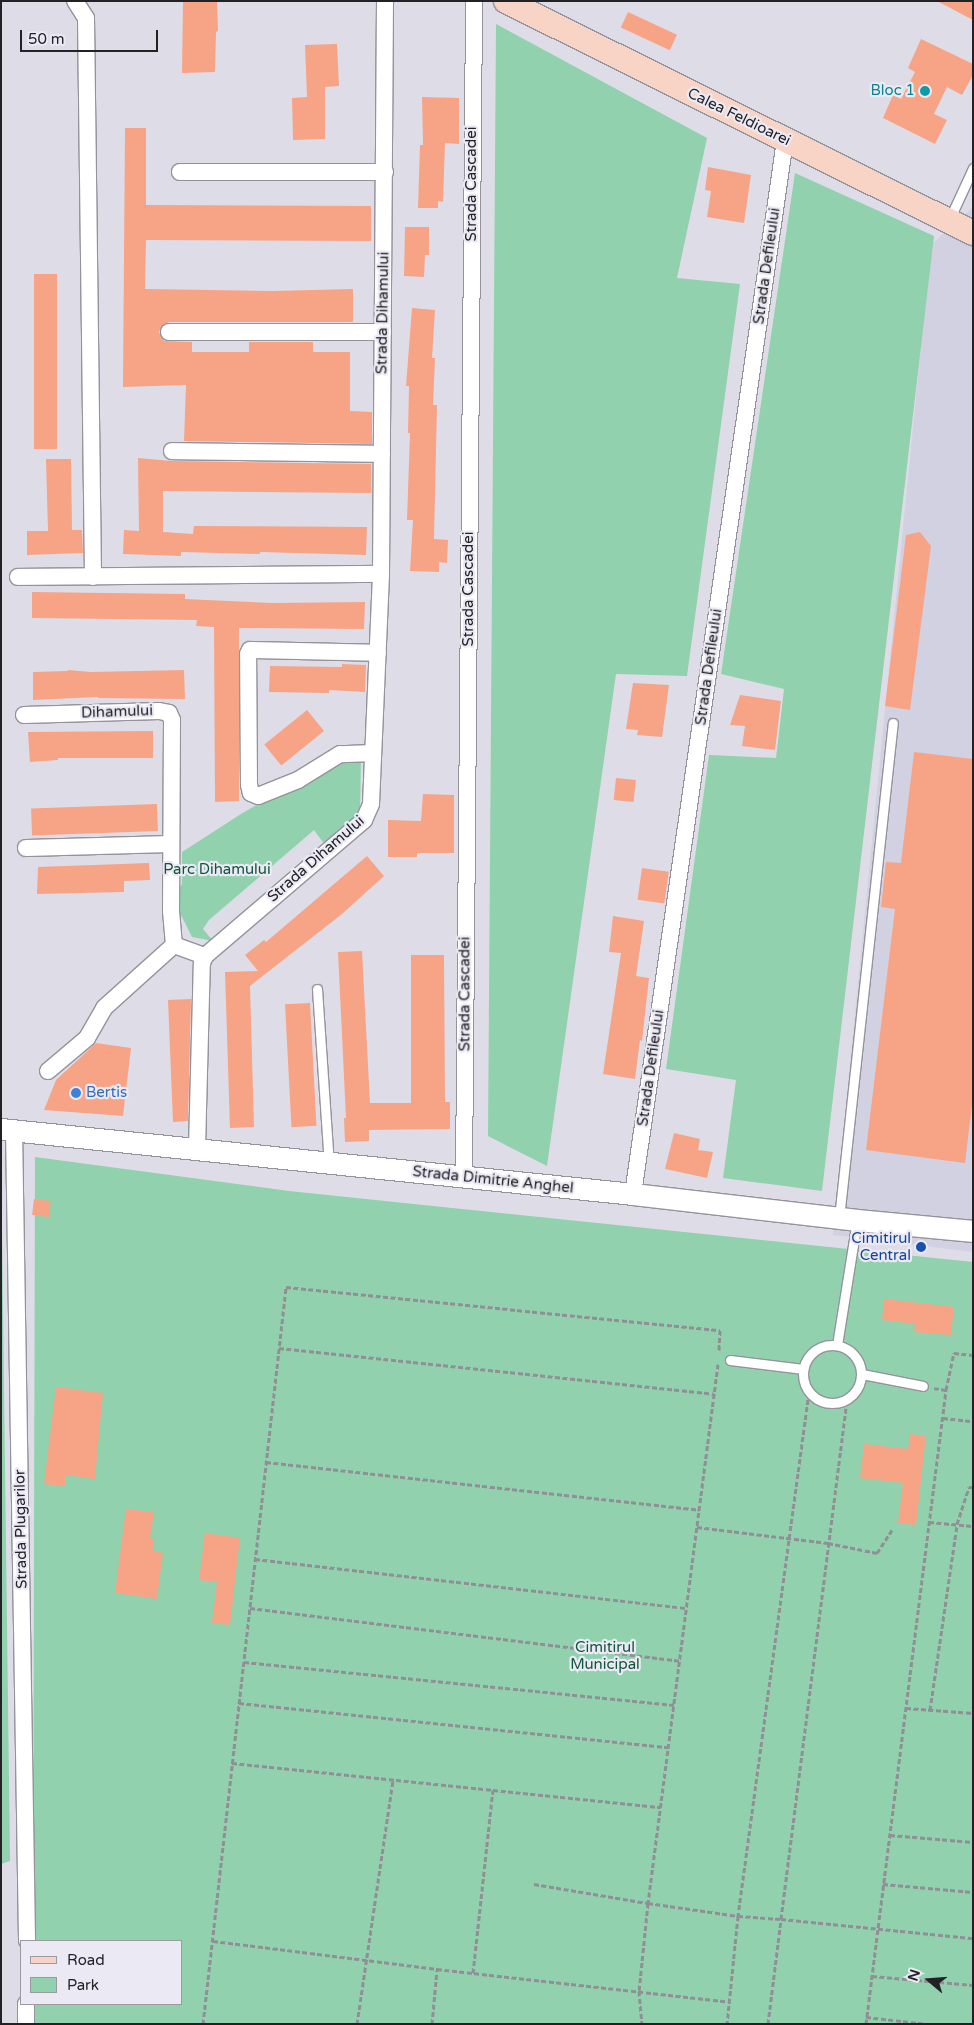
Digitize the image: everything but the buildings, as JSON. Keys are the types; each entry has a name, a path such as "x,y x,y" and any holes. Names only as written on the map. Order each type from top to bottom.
{"main road":[{"name":"Calea Feldioarei","path":"506,1 972,231"}],"street":[{"path":"75,1 86,18 93,576"},
{"name":"Strada Dihamului","path":"205,956 364,820 371,804 381,574 385,1"},
{"name":"Strada Cascadei","path":"464,1178 474,1"},
{"name":"Strada Defileului","path":"633,1194 785,140"},
{"path":"180,172 385,172"},
{"path":"169,332 383,332"},
{"path":"172,451 382,454"},
{"path":"18,577 381,574"},
{"path":"373,753 340,754 298,780 258,796 251,793 249,785 248,654 250,650 378,653"},
{"name":"Dihamului","path":"24,715 159,711 169,713 172,720 170,844 171,911 174,945"},
{"path":"26,848 170,844"},
{"path":"48,1071 87,1038 104,1008 174,945 205,956 202,963 197,1148"},
{"name":"Strada Dimitrie Anghel","path":"8,1129 197,1148 329,1164 633,1194 848,1219 973,1230"},
{"name":"Strada Plugarilor","path":"8,1129 27,1940"},
{"path":"26,2005 26,2024"}],"lane":[{"path":"949,221 973,168"},
{"path":"837,1345 893,723"},
{"path":"317,989 329,1164"},
{"path":"837,1345 847,1348 855,1355 862,1374 860,1384 855,1393 847,1400 828,1404 819,1401 809,1392 803,1379 803,1369 806,1361 819,1348 837,1345"},
{"path":"730,1360 803,1369"},
{"path":"862,1374 923,1386"}],"path":[{"path":"203,2024 286,1287 720,1330 714,1394 648,1903 639,1991 642,2024"},
{"path":"279,1348 714,1394"},
{"path":"866,2024 946,1390 954,1353 973,1355"},
{"path":"923,1386 946,1390"},
{"path":"726,2024 738,1916 809,1392"},
{"path":"768,2024 847,1400"},
{"path":"943,1418 973,1421"},
{"path":"266,1462 699,1510"},
{"path":"930,1710 957,1524 969,1487 973,1487"},
{"path":"930,1522 973,1526"},
{"path":"697,1527 828,1544 877,1553 893,1528"},
{"path":"255,1559 686,1608"},
{"path":"250,1608 680,1660"},
{"path":"244,1662 674,1705"},
{"path":"239,1703 668,1747"},
{"path":"906,1708 973,1713"},
{"path":"232,1763 661,1807"},
{"path":"357,2024 393,1780"},
{"path":"473,1973 493,1790"},
{"path":"890,1835 973,1842"},
{"path":"534,1884 738,1916 878,1927 973,1938"},
{"path":"883,1884 973,1892"},
{"path":"213,1941 437,1970 729,2002"},
{"path":"432,2024 437,1970"},
{"path":"872,1976 973,1985"},
{"path":"866,2017 928,2024"}],"shaded area":[{"path":"973,207 973,1252 833,1235 931,245"}],"green space":[{"path":"496,24 707,138 677,278 740,284 687,676 616,674 547,1166 488,1136"},
{"path":"795,173 934,236 822,1191 723,1178 736,1080 666,1069 709,755 776,758 784,689 721,674"},
{"name":"Parc Dihamului","path":"361,756 360,816 325,845 314,830 209,920 203,929 213,941 192,937 180,913 175,895 182,884 182,852 241,814 324,766"},
{"path":"1,1147 10,1861 1,1864"},
{"name":"Cimitirul Municipal","path":"35,1157 289,1191 973,1262 973,2024 33,2024 33,2005 182,2005 182,1940 33,1940"}],"place":[{"name":"Bloc 1","path":"925,91"},
{"name":"Bertis","path":"76,1093"},
{"name":"Cimitirul Central","path":"921,1247"}]}
